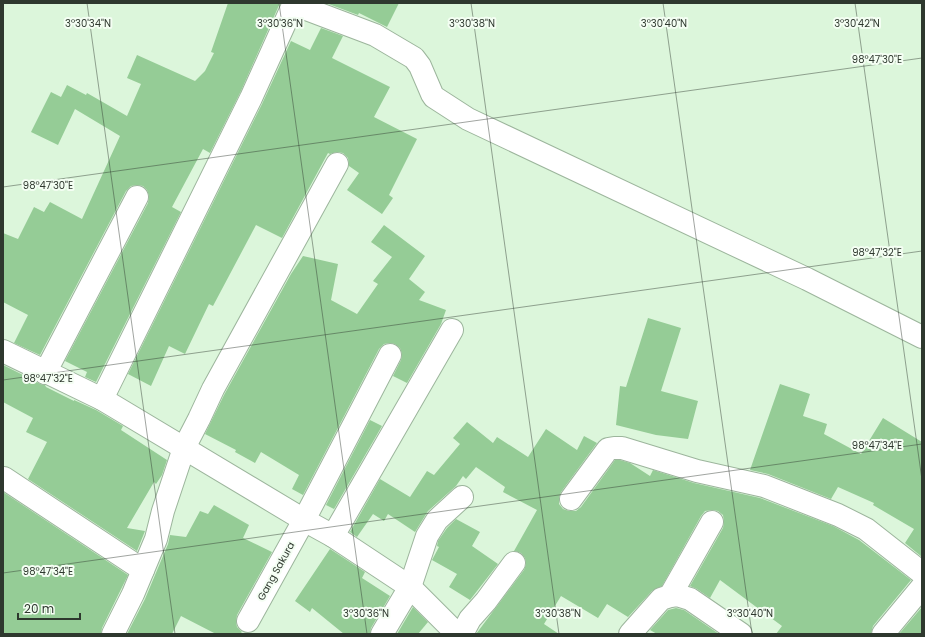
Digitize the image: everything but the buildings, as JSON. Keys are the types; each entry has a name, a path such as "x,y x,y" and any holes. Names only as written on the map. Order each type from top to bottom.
{"street":[{"path":"102,399 251,98 293,3 375,35 414,58 420,66 434,97 468,119 807,279 922,337"},
{"path":"113,634 156,539 163,511 184,448 213,389 337,164"},
{"path":"45,372 137,197"},
{"path":"333,536 452,330"},
{"path":"3,351 102,399 333,536 410,588 458,634"},
{"name":"Gang Sakura","path":"248,621 304,520 390,355"},
{"path":"571,499 608,449 622,448 697,471 764,486 838,515 866,529 922,573"},
{"path":"4,478 143,570"},
{"path":"382,634 410,588 427,536 437,520 462,497"},
{"path":"670,596 712,522"},
{"path":"462,634 470,619 486,601 514,563"},
{"path":"884,634 922,587"},
{"path":"630,634 660,599 677,595 690,599 741,634"}]}
